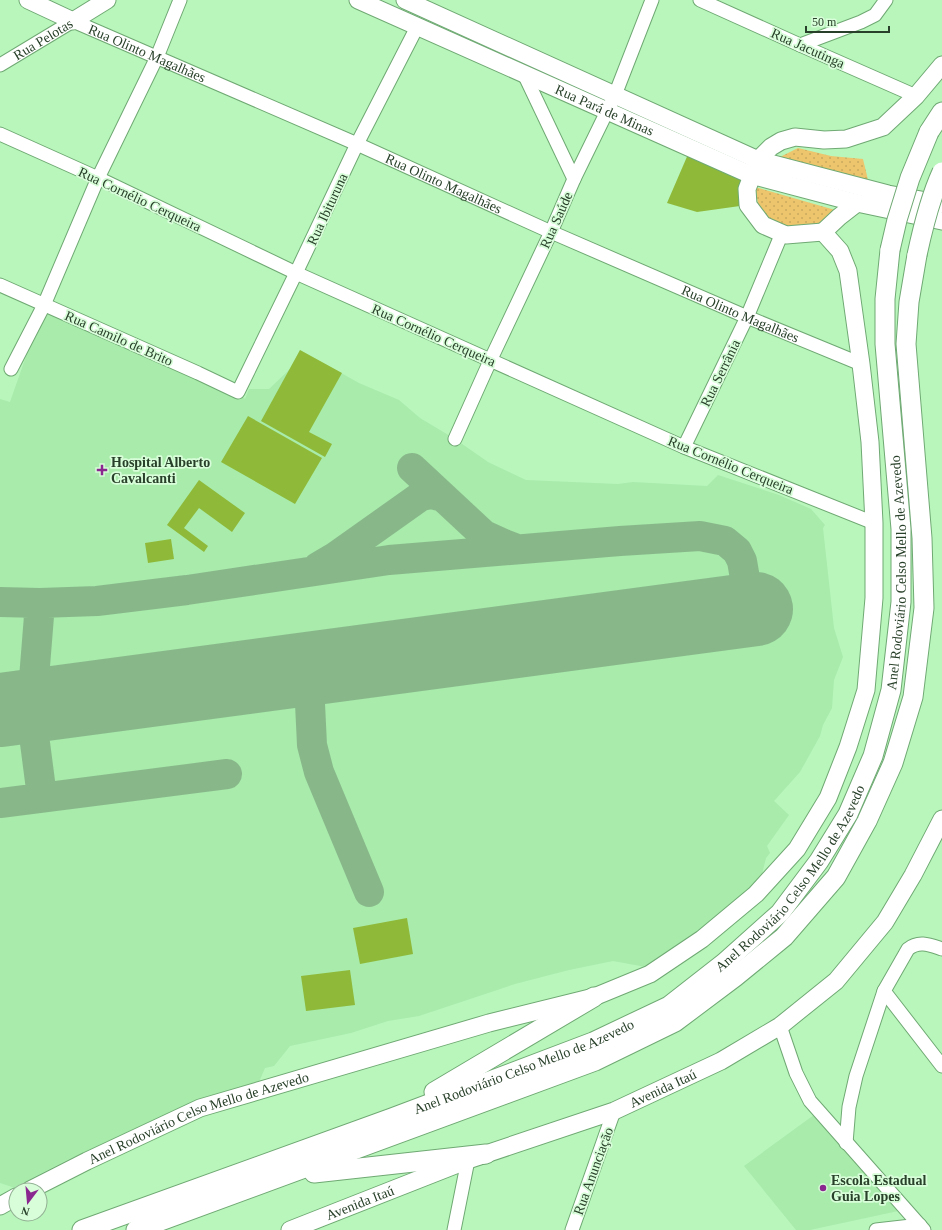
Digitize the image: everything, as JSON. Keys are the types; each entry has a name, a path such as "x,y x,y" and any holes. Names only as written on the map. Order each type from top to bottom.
{"highway":[{"name":"Anel Rodoviário Celso Mello de Azevedo","path":"82,1230 392,1118 593,1042 669,1006 724,963 780,912 819,862 848,814 872,756 891,690 902,602 901,529 886,344 885,299 890,250 910,178 929,132 942,112"},
{"name":"Anel Rodoviário Celso Mello de Azevedo","path":"136,1230 595,1061 675,1022 735,977 784,937 836,877 867,821 892,763 913,697 924,608 922,538 906,344 909,302 917,255 924,224 942,172"},
{"path":"392,1118 594,997"},
{"path":"285,1176 477,1157"}],"main road":[{"name":"Rua Olinto Magalhães","path":"28,0 73,21"},
{"name":"Rua Pelotas","path":"73,21 107,0"},
{"name":"Rua Pará de Minas","path":"358,0 607,110 755,167 857,203 940,222"},
{"name":"Rua Pará de Minas","path":"405,0 615,95 755,167 942,204"},
{"path":"857,203 823,232 786,235 763,225 748,205 746,189 755,167 771,147 781,141 795,137 824,140 846,139 883,127 916,96 942,65"},
{"name":"Anel Rodoviário Celso Mello de Azevedo","path":"46,1182 200,1108 489,1024 594,997 650,974 702,939 756,894 797,849 828,798 848,748 866,690 874,598 874,523 870,442 861,364 848,271 840,252 823,232"},
{"name":"Avenida Itaú","path":"290,1230 477,1157 614,1111 722,1061 780,1026 836,981 885,922 913,875 942,820"}],"street":[{"path":"11,368 44,305 98,178 156,57 180,0"},
{"name":"Rua Saúde","path":"455,439 574,179 615,95 652,0"},
{"name":"Rua Jacutinga","path":"700,0 800,46 916,96"},
{"path":"800,46 875,15 886,0"},
{"name":"Rua Olinto Magalhães","path":"73,21 357,144 551,232 747,317 861,364"},
{"name":"Rua Pelotas","path":"0,65 73,21"},
{"name":"Rua Ibituruna","path":"238,392 357,144 417,27"},
{"path":"524,74 574,179"},
{"name":"Rua Cornélio Cerqueira","path":"0,134 98,178 296,273 490,361 684,447 874,523"},
{"name":"Rua Serrânia","path":"684,447 747,317 782,233"},
{"name":"Rua Camilo de Brito","path":"0,285 238,392"},
{"path":"846,1143 849,1107 856,1076 884,991 911,946 917,944 930,945 942,950"},
{"path":"884,991 942,1066"},
{"path":"780,1026 796,1073 810,1101 922,1228"},
{"name":"Rua Anunciação","path":"572,1230 614,1111"},
{"path":"454,1230 477,1157"},
{"path":"876,1230 922,1228"}],"shaded area":[{"path":"798,148 831,156 863,159 869,184 778,158"},
{"path":"755,187 835,210 818,227 782,230 759,209"},
{"path":"44,305 238,392 245,399 249,389 269,389 291,368 300,350 359,383 399,400 420,418 455,439 488,462 526,480 618,484 633,482 707,486 718,475 779,495 811,509 825,525 823,528 834,628 843,657 834,680 832,708 823,725 820,736 800,772 774,801 789,815 767,846 770,853 766,858 762,874 732,907 646,967 613,961 569,970 515,984 419,1016 388,1021 351,1033 290,1046 274,1066 265,1068 259,1082 176,1111 69,1159 25,1182 8,1182 8,1186 0,1183 0,399 10,402"},
{"name":"Escola Estadual Guia Lopes","path":"818,1112 903,1210 810,1230 796,1230 744,1166"}],"building":[{"path":"689,152 741,174 740,206 697,212 667,203"},
{"path":"300,350 342,373 309,432 332,444 325,457 261,421"},
{"path":"248,416 322,458 295,504 221,462"},
{"path":"199,480 245,513 232,532 199,508 184,528 208,546 204,552 167,525"},
{"path":"171,539 174,559 148,563 145,543"},
{"path":"407,918 413,954 360,964 353,928"},
{"path":"350,970 355,1005 306,1011 301,976"}],"taxiway":[{"path":"412,468 484,535 517,549"},
{"path":"318,567 335,557 421,496 431,494 443,497"},
{"path":"0,602 40,603 97,601 187,590 389,560 700,536 725,541 737,551 742,561 747,590 748,602 746,611"},
{"path":"20,707 27,702 33,691 39,616 31,603"},
{"path":"299,670 309,683 312,745 319,772 369,892"},
{"path":"15,708 26,714 32,720 41,789 38,795 33,798"},
{"path":"0,803 227,774"}],"runway":[{"path":"0,710 756,609"}],"place":[{"name":"Hospital Alberto Cavalcanti","path":"102,470"},
{"name":"Escola Estadual Guia Lopes","path":"823,1188"}]}
